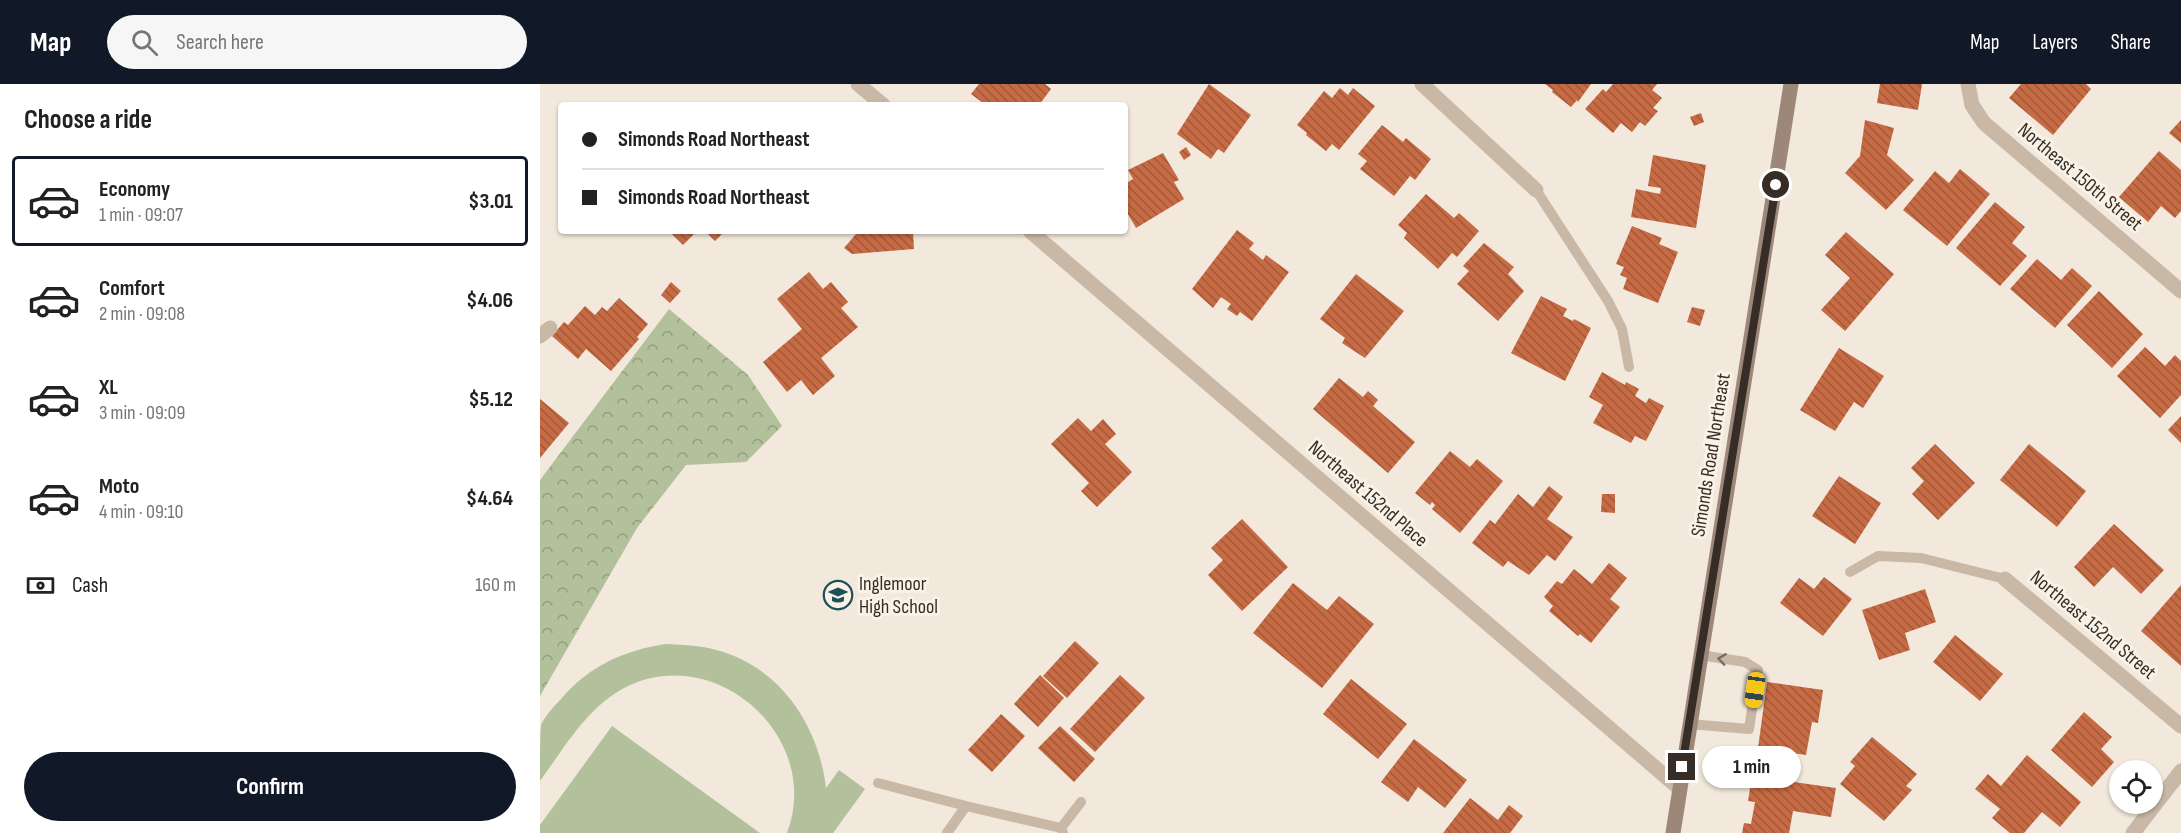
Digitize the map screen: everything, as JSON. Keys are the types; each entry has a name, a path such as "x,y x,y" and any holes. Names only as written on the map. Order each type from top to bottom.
{"main road":[{"name":"Simonds Road Northeast","path":"1673,833 1791,84"}],"street":[{"path":"858,84 879,102"},
{"path":"1422,84 1536,190"},
{"name":"Northeast 150th Street","path":"1968,84 1972,105 1983,123 2181,291"},
{"name":"Northeast 152nd Place","path":"1033,234 1679,788"},
{"name":"Northeast 152nd Street","path":"2005,579 2181,726"},
{"path":"2133,833 2181,771"}],"lane":[{"path":"1536,190 1608,301 1622,329 1629,367"},
{"path":"1850,572 1878,556 1921,558 2005,579"},
{"path":"1689,724 1749,729 1758,670 1744,662 1700,656"},
{"path":"878,783 1062,830 1082,802"},
{"path":"947,833 966,806"}],"green space":[{"path":"669,309 748,375 782,426 746,462 686,465 637,528 540,696 540,480"},
{"path":"665,644 703,647 739,658 759,669 777,684 792,701 815,742 826,788 839,770 865,789 833,833 787,833 794,798 790,764 776,733 754,708 726,688 695,677 661,676 626,687 612,695 588,717 540,781 541,725 555,705 583,677 595,669 635,651"},
{"path":"612,726 760,833 540,833 540,825"}],"building":[{"path":"979,84 1045,84 1051,89 1041,102 982,102 971,94"},
{"path":"1209,84 1251,115 1224,153 1218,149 1211,159 1177,134"},
{"path":"1545,84 1591,84 1578,102 1577,100 1571,107"},
{"path":"1613,84 1657,84 1652,90 1662,98 1653,108 1658,111 1645,126 1640,122 1632,132 1621,123 1613,133 1585,109 1603,89 1606,92"},
{"path":"1880,84 1922,84 1918,110 1877,103"},
{"path":"2021,84 2086,84 2091,89 2053,135 2009,98"},
{"path":"1340,88 1348,95 1353,88 1375,106 1339,150 1332,144 1326,151 1297,125 1324,91 1332,98"},
{"path":"1701,113 1704,122 1694,126 1690,117"},
{"path":"1865,120 1894,128 1887,155 1914,180 1886,210 1845,173 1860,156"},
{"path":"2181,120 2181,143 2169,133"},
{"path":"1382,125 1403,142 1406,138 1431,159 1415,180 1410,176 1394,196 1360,169 1367,161 1358,154"},
{"path":"1186,147 1191,155 1184,160 1179,152"},
{"path":"2159,151 2181,170 2181,211 2175,218 2161,206 2148,222 2119,197"},
{"path":"1163,153 1179,180 1174,182 1184,199 1136,228 1128,214 1128,182 1133,179 1128,170"},
{"path":"1653,155 1706,165 1696,228 1631,217 1636,189 1660,194 1661,188 1648,186"},
{"path":"1960,169 1990,194 1947,246 1903,210 1935,171 1949,183"},
{"path":"1426,194 1454,218 1459,213 1479,231 1457,257 1452,253 1438,269 1404,238 1407,233 1398,225"},
{"path":"1995,202 2025,227 2012,243 2027,256 2000,286 1956,248"},
{"path":"1632,226 1662,238 1659,244 1678,252 1658,303 1623,289 1627,278 1620,275 1624,267 1616,264"},
{"path":"1237,230 1254,243 1249,249 1263,260 1266,255 1289,272 1252,321 1240,312 1237,316 1227,309 1231,304 1221,297 1213,308 1192,289"},
{"path":"1846,232 1894,274 1845,331 1821,310 1850,278 1825,255"},
{"path":"672,234 694,234 683,245"},
{"path":"708,234 722,234 715,241"},
{"path":"856,234 913,234 914,249 852,254 844,248"},
{"path":"1484,243 1514,267 1508,274 1524,291 1498,321 1457,284 1469,271 1463,266"},
{"path":"2037,259 2061,280 2072,268 2092,286 2055,328 2010,289"},
{"path":"809,272 823,289 831,282 848,302 841,308 858,327 821,358 835,376 813,395 801,380 787,392 763,362 802,329 777,299"},
{"path":"1356,274 1404,311 1365,358 1342,343 1345,338 1320,319"},
{"path":"671,282 681,291 670,303 661,295"},
{"path":"2099,291 2143,334 2112,368 2067,325"},
{"path":"1541,296 1567,309 1563,316 1591,328 1565,381 1511,353"},
{"path":"619,298 648,324 637,337 639,339 611,371 586,349 578,359 552,336 564,322 568,325 585,306 595,315 602,307 607,311"},
{"path":"1692,307 1705,310 1700,326 1687,322"},
{"path":"2145,347 2165,366 2175,355 2181,361 2181,395 2160,418 2117,376"},
{"path":"1839,348 1884,376 1863,408 1854,402 1835,431 1800,410"},
{"path":"1602,372 1625,385 1626,382 1639,389 1635,396 1646,403 1649,398 1664,406 1646,441 1635,436 1631,443 1593,423 1603,405 1589,397"},
{"path":"1339,378 1363,397 1368,391 1378,400 1373,406 1415,442 1388,473 1313,409"},
{"path":"540,399 569,423 540,458"},
{"path":"2181,416 2181,443 2168,430"},
{"path":"1078,418 1091,431 1103,419 1116,434 1105,444 1132,472 1097,507 1081,491 1089,483 1051,444"},
{"path":"1935,444 1975,483 1938,520 1912,494 1924,481 1911,468"},
{"path":"2029,444 2086,491 2057,527 2000,480"},
{"path":"1450,451 1470,467 1477,459 1503,481 1460,533 1432,509 1435,505 1432,502 1430,505 1415,493"},
{"path":"1839,476 1881,503 1855,544 1812,516"},
{"path":"1549,486 1563,497 1547,519 1573,537 1555,561 1547,555 1529,575 1508,561 1503,567 1472,543 1490,520 1495,524 1518,494 1533,507"},
{"path":"1602,494 1615,494 1615,513 1601,512"},
{"path":"1242,519 1288,567 1242,611 1208,575 1223,560 1211,548"},
{"path":"2114,524 2164,570 2141,594 2113,567 2094,587 2074,567"},
{"path":"1609,563 1627,578 1610,599 1620,607 1591,643 1580,634 1578,636 1549,611 1553,606 1544,597 1557,581 1562,584 1574,569 1592,584"},
{"path":"1824,577 1852,599 1823,636 1780,603 1799,578 1814,589"},
{"path":"1293,583 1327,610 1339,596 1374,624 1322,688 1253,633"},
{"path":"2181,585 2181,666 2141,631"},
{"path":"1925,589 1936,622 1905,633 1910,650 1879,660 1862,610"},
{"path":"1955,635 2003,674 1980,701 1933,662"},
{"path":"1075,641 1099,663 1067,698 1043,676"},
{"path":"1040,675 1064,698 1038,727 1014,704"},
{"path":"1120,675 1145,698 1095,752 1070,729"},
{"path":"1351,679 1407,724 1378,759 1323,714"},
{"path":"1767,682 1823,690 1818,723 1812,722 1806,755 1758,748"},
{"path":"2084,712 2112,737 2101,749 2112,760 2109,760 2109,768 2092,787 2051,750"},
{"path":"1001,714 1025,736 992,772 968,750"},
{"path":"1060,726 1095,759 1074,782 1038,748"},
{"path":"1872,737 1917,774 1906,786 1912,790 1884,821 1840,784 1855,766 1850,762"},
{"path":"1414,739 1467,780 1445,808 1418,787 1408,802 1381,782"},
{"path":"2027,755 2081,802 2060,827 2042,812 2024,833 2010,833 1992,818 2000,809 1975,789 1988,774 2001,786"},
{"path":"1752,776 1836,788 1831,817 1793,811 1789,833 1742,833 1744,823 1751,824 1755,802 1748,801"},
{"path":"1470,798 1498,820 1509,805 1523,816 1510,833 1443,833"}],"place":[{"name":"Inglemoor High School","path":"838,595"}],"route":[{"path":"1682,767 1776,185"}]}
